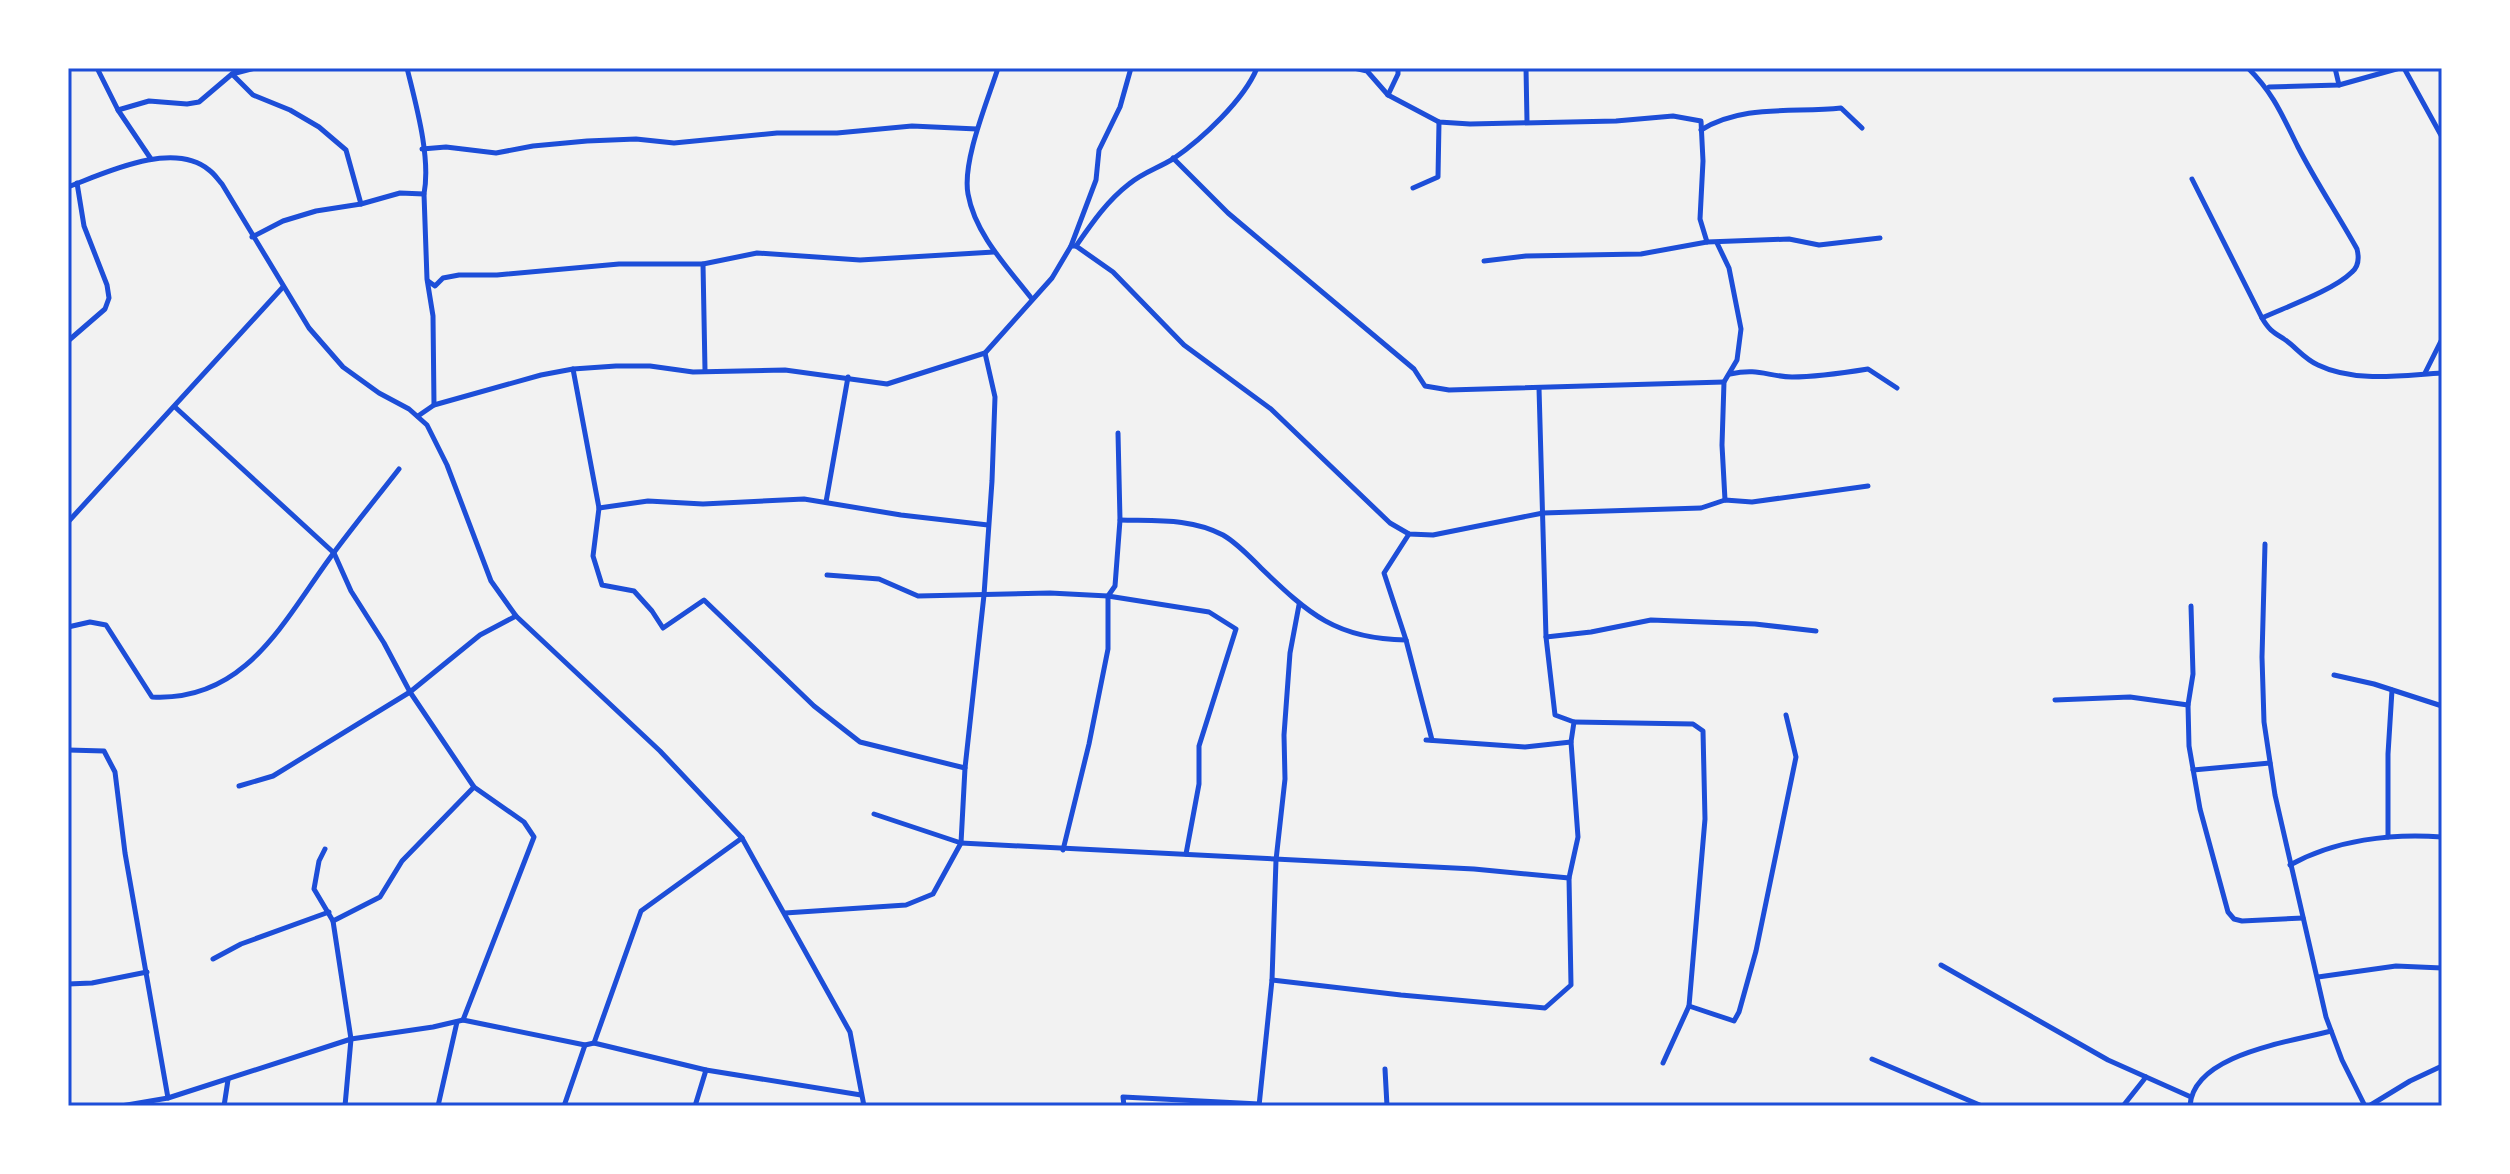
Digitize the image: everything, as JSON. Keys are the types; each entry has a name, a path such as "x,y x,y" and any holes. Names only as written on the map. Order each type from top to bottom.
{"street":[{"path":"97,68 118,110 151,160"},
{"path":"118,110 149,101 199,102 232,74 255,68"},
{"path":"407,68 426,181 424,194 428,281 433,316 434,405"},
{"path":"998,68 977,129 967,191 974,213 994,252 1032,299"},
{"path":"1074,246 1096,180 1099,150 1120,107 1131,68"},
{"path":"418,416 434,405 573,369 650,366 693,372 785,370 887,384 985,353 1052,278 1097,215 1127,185 1173,158 1234,103 1251,84 1257,68"},
{"path":"1354,68 1367,71 1388,95 1439,122 1616,121 1673,116 1701,121 1703,161 1700,219 1707,242"},
{"path":"1388,95 1398,68"},
{"path":"1526,68 1527,122"},
{"path":"2248,68 2268,87 2281,108 2298,148 2357,249 2359,258 2354,271 2332,285 2262,318"},
{"path":"2335,68 2339,85"},
{"path":"2268,87 2339,85 2402,68 2442,137"},
{"path":"232,74 253,95 290,110 319,127 346,150 361,204"},
{"path":"1700,130 1747,112 1841,108 1862,128"},
{"path":"1413,188 1438,177 1439,122"},
{"path":"422,149 446,147 496,153 587,141 636,139 674,143 777,133 837,133 912,126 977,129"},
{"path":"68,187 117,168 173,158 195,162 209,169 222,184 309,328 343,367 418,416 435,437 491,581 516,616 660,751 742,838 850,1032 864,1106"},
{"path":"1173,158 1228,213 1414,369 1425,386 1449,390 1724,382"},
{"path":"2192,179 2271,333 2284,339 2299,354 2320,367 2375,377 2442,373"},
{"path":"68,341 105,309 109,298 84,226 77,183"},
{"path":"252,237 283,221 316,211 361,204 400,193 424,194"},
{"path":"1484,261 1526,256 1641,254 1707,242 1770,239 1819,245 1880,238"},
{"path":"1717,243 1729,268 1741,316 1737,360 1724,382 1722,445 1725,500"},
{"path":"1074,246 1113,272 1184,345 1271,409 1390,523 1409,534 1433,535 1543,513 1701,508 1725,500 1752,502 1868,486"},
{"path":"428,281 435,286 443,278 459,275 497,275 619,264 703,264 757,253 860,260 994,252"},
{"path":"703,264 705,370"},
{"path":"68,522 283,287"},
{"path":"2425,374 2442,339"},
{"path":"785,913 906,905 933,894 961,843 965,768 984,595 992,481 995,397 985,353"},
{"path":"1737,360 1750,370"},
{"path":"573,369 599,508 593,556 602,585 634,591 663,628 704,600 814,706 860,742 965,768"},
{"path":"1729,374 1750,370 1790,377 1868,369 1897,388"},
{"path":"826,502 848,377"},
{"path":"1539,388 1546,637 1555,715 1574,722 1693,724 1703,731 1705,819 1689,1006 1663,1063"},
{"path":"175,407 334,553 351,591 410,692 474,787 524,822 534,837 460,1021 438,1106"},
{"path":"1063,850 1108,649 1108,596 1115,586 1120,520 1118,433"},
{"path":"68,627 90,622 106,625 152,697 169,698 208,689 227,680 259,655 399,469"},
{"path":"599,508 648,501 703,504 804,499 988,525"},
{"path":"1120,520 1188,521 1225,536 1319,620 1375,640 1406,640"},
{"path":"1409,534 1384,573 1406,640 1429,740 1525,747 1571,742"},
{"path":"2265,544 2264,722 2290,865 2331,1031 2367,1106 2442,1066"},
{"path":"827,575 879,579 918,596 1050,593 1108,596 1209,612 1236,629 1199,746 1199,784 1186,854"},
{"path":"1124,1106 1123,1097 1259,1105 1272,980 1276,860 1285,779 1284,735 1290,653 1299,605"},
{"path":"2191,606 2193,674 2188,705 2189,746 2200,809 2228,912 2234,919 2242,921 2303,918"},
{"path":"239,786 273,776 410,692 480,635 516,616"},
{"path":"1546,637 1651,620 1755,624 1816,631"},
{"path":"2334,675 2442,706"},
{"path":"2388,837 2392,690"},
{"path":"2055,700 2130,697 2188,705"},
{"path":"1689,1006 1734,1021 1739,1012 1756,951 1796,757 1786,715"},
{"path":"1272,980 1545,1008 1571,985 1569,878 1578,837 1571,742 1574,722"},
{"path":"68,750 104,751 115,772 125,853 168,1098"},
{"path":"2193,770 2270,763"},
{"path":"333,921 380,897 402,861 474,787"},
{"path":"874,814 961,843 1474,869 1569,878"},
{"path":"2290,865 2324,850 2356,841 2388,837 2442,837"},
{"path":"594,1043 641,911 742,838"},
{"path":"325,849 319,861 314,889 333,921 351,1039 345,1106"},
{"path":"213,959 241,944 329,912"},
{"path":"1941,965 2108,1060 2191,1097"},
{"path":"2318,977 2396,966 2442,968"},
{"path":"68,984 92,983 147,972"},
{"path":"121,1106 168,1098 351,1039 460,1021 585,1045 594,1043 706,1070 861,1095"},
{"path":"2190,1106 2199,1081 2216,1066 2239,1056 2331,1031"},
{"path":"564,1106 585,1045"},
{"path":"1872,1059 1982,1106"},
{"path":"1385,1069 1387,1106"},
{"path":"695,1106 706,1070"},
{"path":"2123,1106 2146,1077"},
{"path":"224,1106 228,1080"}]}
